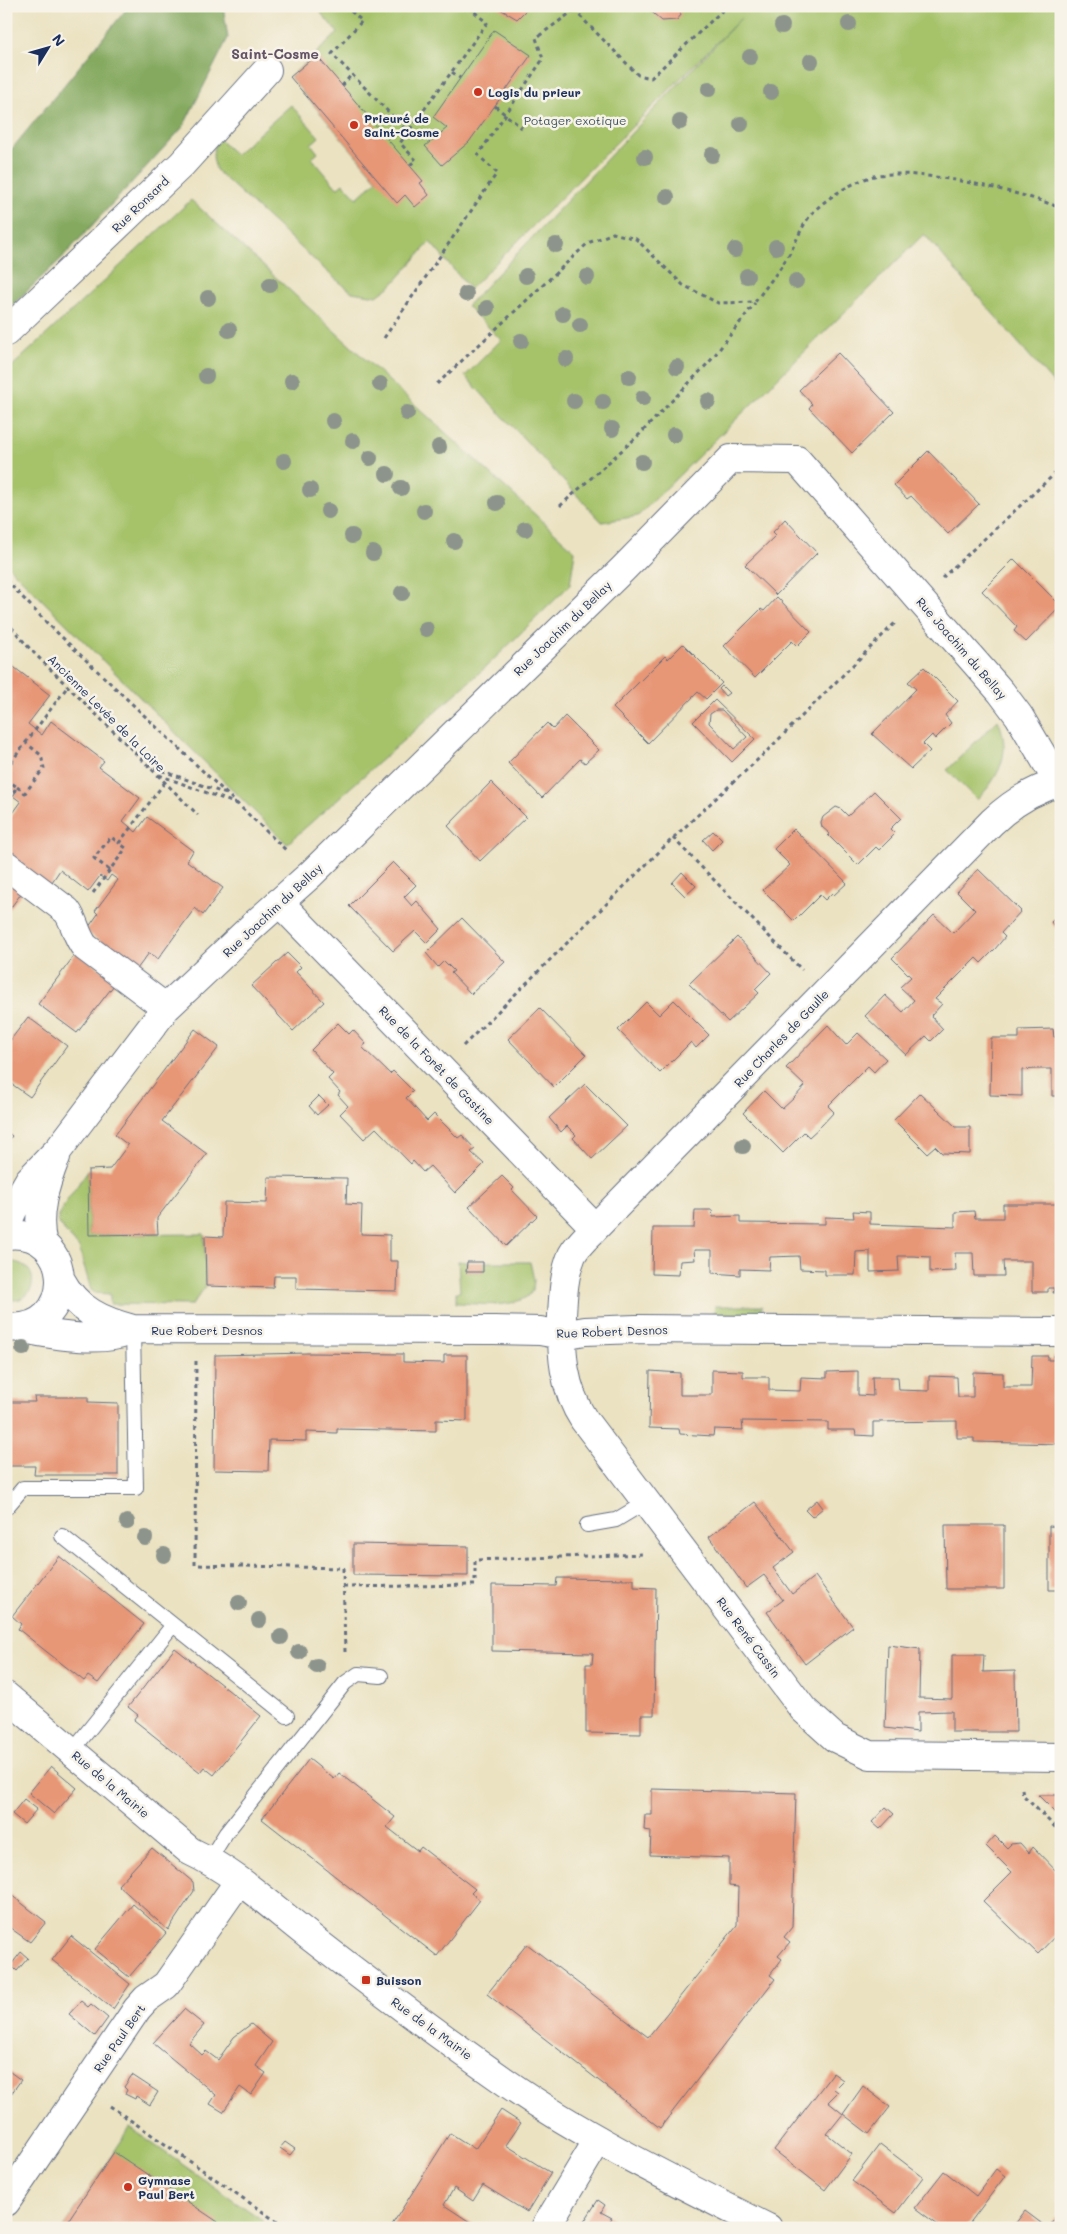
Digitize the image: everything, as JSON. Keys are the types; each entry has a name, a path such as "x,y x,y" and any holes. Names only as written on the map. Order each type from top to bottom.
{"street":[{"name":"Rue Ronsard","path":"6,332 182,164 268,70"},
{"name":"Rue Joachim du Bellay","path":"6,1226 29,1180 59,1149 166,1008 311,874 623,569 731,460 797,460 1020,716 1060,784"},
{"name":"Rue Charles de Gaulle","path":"562,1334 563,1295 566,1274 573,1253 595,1228 1001,813 1040,790 1060,784"},
{"path":"6,866 67,911 79,939 85,947 166,1008"},
{"name":"Rue de la Forêt de Gastine","path":"279,902 595,1228"},
{"name":"Rue Joachim du Bellay","path":"44,1244 40,1224 41,1206 59,1149"},
{"path":"6,1235 29,1236 44,1244"},
{"name":"Rue Robert Desnos","path":"44,1244 54,1257 61,1280 75,1301 86,1311 102,1320 133,1329 494,1330 540,1331 562,1334 636,1329 1061,1332"},
{"path":"13,1327 40,1320 51,1310 58,1297 61,1280"},
{"name":"Rue Robert Desnos","path":"13,1327 48,1334 79,1337 115,1336 133,1329"},
{"name":"Rue René Cassin","path":"562,1334 561,1353 565,1375 576,1407 803,1709 834,1738 870,1755 1061,1758"},
{"name":"Rue de la Mairie","path":"6,1696 190,1851 209,1860 239,1881 366,1980 507,2083 569,2124 768,2228"},
{"name":"Rue Paul Bert","path":"6,2202 137,2009 146,1999 166,1985 239,1881"},
{"path":"545,2228 598,2140"}],"lane":[{"path":"6,1508 23,1488 136,1488 133,1329"},
{"path":"587,1525 616,1520 646,1502"},
{"path":"62,1536 287,1716"},
{"path":"72,1751 174,1625"},
{"path":"209,1860 226,1832 345,1683 358,1674 381,1676"}],"path":[{"path":"345,6 362,21 332,54 408,132"},
{"path":"410,165 416,160 400,143 487,23 468,6"},
{"path":"384,338 497,173 478,155 543,59 536,38 580,6"},
{"path":"574,10 638,75 651,78 727,6"},
{"path":"452,72 460,78"},
{"path":"342,86 352,74"},
{"path":"495,106 522,128"},
{"path":"560,506 653,421 711,360 788,256 810,216 833,194 877,176 914,175 1006,192 1061,208"},
{"path":"437,384 588,243 612,233 636,239 683,284 718,303 755,302"},
{"path":"441,1069 673,838 766,752 920,600 1061,468"},
{"path":"6,580 48,624 311,874"},
{"name":"Ancienne Levée de la Loire","path":"6,621 31,650 198,815"},
{"path":"6,769 68,686"},
{"path":"6,779 25,793 44,768 41,755 26,743"},
{"path":"146,764 229,795"},
{"path":"156,774 239,805"},
{"path":"119,843 165,782"},
{"path":"6,803 17,787"},
{"path":"88,899 126,848 111,837 94,858 109,870"},
{"path":"673,838 825,993"},
{"path":"196,1356 195,1566 343,1568 345,1683"},
{"path":"343,1587 475,1585 475,1560 640,1556 675,1540"},
{"path":"1016,1757 1022,1795 1061,1833"},
{"path":"84,2088 284,2227"}],"green space":[{"path":"129,6 223,6 228,38 183,127 63,257 6,311 6,156"},
{"name":"Potager exotique","path":"315,6 1061,6 1061,392 924,234 638,516 602,522 465,376 501,340 467,306 741,18 470,289 430,242 392,285 377,296 352,292 333,277 217,171 214,162 213,155 219,139 235,155 291,105 319,137 311,144 318,153 312,158 337,188 343,183 357,198 377,180 290,77 338,33"},
{"path":"191,200 575,551 570,585 488,665 287,844 6,564 6,372"},
{"path":"998,720 1004,743 1004,753 992,782 977,800 947,770"},
{"path":"88,1170 89,1235 204,1234 206,1286 192,1305 110,1304 110,1294 95,1293 91,1290 79,1248 59,1224 58,1219 64,1205"},
{"path":"458,1261 467,1262 466,1272 483,1272 483,1262 530,1262 534,1280 533,1291 526,1297 507,1304 456,1303 456,1292 460,1292"},
{"path":"14,1262 23,1265 29,1271 32,1278 29,1292 24,1297 16,1300 6,1299 6,1263"},
{"path":"715,1306 762,1306 761,1315 714,1315"},
{"path":"130,2128 261,2219 267,2228 63,2228"}],"building":[{"path":"495,6 530,6 517,19"},
{"path":"645,6 678,6 681,15 677,20 662,21"},
{"name":"Logis du prieur","path":"494,30 531,55 469,142 442,165 425,146 447,128 433,117"},
{"name":"Prieuré de Saint-Cosme","path":"316,55 423,181 420,183 429,195 415,207 405,195 397,203 290,77"},
{"path":"838,353 894,412 852,453 809,408 812,404 799,390"},
{"path":"928,451 979,504 948,534 911,496 907,499 894,485"},
{"path":"785,519 817,553 776,595 745,565 776,535 773,532"},
{"path":"1014,559 1061,606 1026,642 1014,631 1017,627 982,591"},
{"path":"777,597 811,632 797,646 792,641 755,678 724,646 761,609 764,611"},
{"path":"683,644 722,683 706,699 698,692 648,743 613,708 665,656 668,659"},
{"path":"6,661 50,695 28,724 42,735 51,721 104,761 99,767 140,798 123,821 136,832 147,817 193,851 187,861 223,888 203,915 195,908 158,959 149,953 137,969 86,931 98,914 95,911 118,880 111,875 107,881 100,876 88,892 60,870 48,888 6,857 6,835 8,832 6,830 6,823 21,802 13,796 16,792 6,784"},
{"path":"924,667 958,701 945,715 951,723 935,739 932,735 923,744 930,751 911,769 872,734 916,689 908,682"},
{"path":"722,686 729,693 725,696 719,689"},
{"path":"715,700 755,739 732,762 693,722","holes":["716,710 722,710 747,737 734,749 709,723 710,714"]},
{"path":"565,716 599,750 585,763 580,759 542,798 508,763 547,723 553,729"},
{"path":"491,782 526,817 480,861 448,826"},
{"path":"874,791 901,818 890,829 895,834 879,850 876,847 858,865 828,835 830,834 822,827 821,822 823,817 836,807 848,816"},
{"path":"794,829 847,883 834,895 832,893 825,900 820,895 794,921 763,890 790,865 774,849"},
{"path":"713,831 722,840 712,850 703,840"},
{"path":"393,862 416,885 404,897 412,906 417,901 441,929 427,943 415,931 393,951 349,906"},
{"path":"978,869 1021,911 1001,933 1005,937 995,949 981,963 976,958 935,999 942,1004 931,1016 943,1029 931,1041 926,1036 906,1055 865,1016 885,995 903,1012 914,1000 900,987 911,977 892,958 934,915 953,933 975,910 957,892"},
{"path":"682,872 696,886 685,896 672,883"},
{"path":"6,879 23,891 6,914"},
{"path":"1061,913 1061,935 1051,922"},
{"path":"462,918 505,962 471,994 451,973 454,971 444,961 438,967 426,953"},
{"path":"737,937 771,973 755,989 759,993 728,1022 689,984"},
{"path":"77,952 117,981 77,1033 38,1004"},
{"path":"287,953 301,967 296,972 324,1002 293,1031 251,986"},
{"path":"674,1000 709,1035 696,1048 691,1042 660,1073 618,1030 646,1002 659,1015"},
{"path":"540,1008 586,1055 554,1087 508,1039"},
{"path":"28,1017 67,1046 30,1097 6,1080 6,1046"},
{"path":"338,1023 349,1034 353,1030 366,1044 362,1047 390,1074 393,1071 413,1091 406,1098 427,1121 434,1114 458,1138 462,1135 475,1149 471,1152 484,1164 455,1193 430,1166 423,1172 413,1161 411,1164 376,1128 364,1139 340,1114 348,1106 338,1095 340,1092 328,1079 333,1074 311,1050"},
{"path":"828,1025 846,1045 858,1033 886,1059 874,1072 868,1066 828,1106 834,1112 822,1125 809,1137 804,1132 783,1153 743,1113 764,1091 782,1109 794,1098 805,1086 786,1068"},
{"path":"195,1029 219,1047 162,1121 207,1154 157,1218 158,1234 89,1235 88,1170 110,1169 128,1145 115,1135"},
{"path":"1053,1029 1054,1037 1061,1037 1061,1096 1052,1096 1052,1069 1022,1070 1022,1096 990,1095 991,1038 1019,1038 1019,1030"},
{"path":"585,1084 627,1126 592,1159 573,1138 576,1135 567,1126 561,1132 549,1118"},
{"path":"920,1093 956,1127 970,1127 970,1154 942,1153 935,1146 927,1153 894,1120"},
{"path":"319,1096 328,1105 317,1115 309,1106"},
{"path":"6,1131 12,1136 6,1144"},
{"path":"502,1176 514,1188 512,1190 537,1216 506,1246 469,1207"},
{"path":"268,1177 347,1178 346,1204 362,1205 361,1234 390,1235 390,1261 398,1261 397,1291 296,1289 296,1276 274,1276 273,1288 206,1286 205,1236 223,1237 224,1202 267,1203"},
{"path":"1003,1204 1061,1204 1061,1292 1053,1293 1054,1288 1048,1288 1048,1292 1032,1292 1032,1261 1003,1261 1004,1276 974,1276 973,1253 955,1253 956,1271 930,1272 930,1257 898,1256 899,1271 870,1272 870,1251 856,1252 855,1275 825,1275 825,1270 800,1269 799,1256 770,1257 769,1270 740,1269 740,1275 712,1273 712,1250 694,1250 695,1260 680,1261 679,1275 652,1274 653,1228 694,1228 695,1210 712,1210 713,1217 740,1216 740,1223 825,1224 825,1217 854,1218 853,1211 870,1212 870,1224 955,1227 955,1212 974,1211 975,1218 1003,1218"},
{"path":"467,1262 483,1262 483,1272 466,1272"},
{"path":"403,1354 403,1362 444,1363 444,1355 467,1355 467,1421 436,1420 436,1431 337,1429 337,1433 306,1432 306,1441 269,1440 268,1471 214,1470 215,1355"},
{"path":"1032,1356 1048,1356 1048,1360 1054,1360 1053,1356 1061,1356 1061,1444 974,1442 974,1438 957,1438 957,1421 873,1422 873,1436 856,1435 855,1430 828,1430 828,1422 742,1421 743,1430 714,1429 713,1436 680,1434 679,1429 649,1428 650,1371 680,1373 680,1395 712,1395 712,1370 743,1371 743,1377 769,1377 769,1390 800,1391 801,1377 827,1378 827,1372 858,1371 858,1395 873,1396 872,1377 898,1377 899,1390 929,1391 929,1376 957,1377 958,1397 973,1397 973,1372 1003,1373 1003,1387 1031,1387"},
{"path":"34,1397 88,1397 88,1402 118,1403 118,1475 34,1475 35,1466 6,1466 6,1402 35,1402"},
{"path":"817,1500 823,1508 812,1517 805,1510"},
{"path":"755,1502 794,1552 773,1568 792,1594 815,1576 853,1627 805,1664 767,1612 783,1600 764,1575 746,1588 709,1537"},
{"path":"945,1525 1004,1525 1004,1589 946,1589"},
{"path":"1049,1526 1061,1527 1061,1590 1049,1590"},
{"path":"353,1544 468,1546 468,1576 353,1575"},
{"path":"59,1556 144,1624 98,1683 88,1676 84,1681 18,1629 21,1624 12,1616"},
{"path":"557,1578 634,1579 634,1587 656,1588 654,1715 641,1715 641,1734 586,1733 586,1664 592,1664 593,1653 492,1651 492,1585 556,1586"},
{"path":"888,1645 920,1649 919,1698 952,1699 952,1655 984,1655 983,1672 1015,1671 1016,1732 952,1732 952,1711 918,1712 918,1732 885,1728"},
{"path":"175,1648 261,1716 214,1775 204,1767 200,1772 178,1755 134,1720 138,1715 128,1707"},
{"path":"309,1759 334,1779 339,1773 395,1817 387,1827 418,1851 421,1847 475,1889 471,1893 480,1900 437,1956 262,1819"},
{"path":"51,1766 77,1788 54,1814 29,1793"},
{"path":"652,1789 796,1793 792,1927 784,1937 790,1942 778,1956 782,1959 770,1975 775,1979 660,2128 487,1994 527,1944 648,2037 737,1925 738,1887 729,1886 729,1858 650,1855 651,1831 644,1830 645,1815 652,1815"},
{"path":"1038,1795 1061,1795 1061,1818"},
{"path":"24,1799 37,1809 24,1824 12,1814"},
{"path":"886,1807 894,1814 880,1829 872,1822"},
{"path":"995,1836 1007,1848 1011,1844 1020,1843 1029,1853 1033,1847 1061,1876 1061,1930 1038,1954 983,1901 1012,1872 986,1846"},
{"path":"152,1848 193,1882 194,1891 168,1930 118,1885"},
{"path":"6,1891 46,1922 30,1942 6,1925"},
{"path":"133,1904 166,1933 129,1977 95,1949"},
{"path":"71,1936 130,1984 113,2009 52,1960"},
{"path":"21,1952 28,1958 17,1971 11,1965"},
{"path":"81,2001 88,2007 91,2004 108,2018 95,2036 69,2014"},
{"path":"184,2009 204,2025 189,2043 202,2055 206,2051 218,2060 234,2037 251,2024 272,2042 256,2066 266,2073 251,2095 240,2087 223,2112 210,2104 216,2095 153,2043"},
{"path":"6,2069 21,2080 6,2101"},
{"path":"833,2073 843,2080 834,2089 838,2092 828,2102 843,2114 827,2134 852,2154 825,2190 774,2150"},
{"path":"132,2075 158,2092 150,2105 136,2096 135,2099 125,2094 127,2090 124,2087"},
{"path":"863,2086 890,2107 869,2134 843,2114"},
{"path":"501,2110 521,2123 506,2145 551,2173 527,2212 483,2185 473,2201 454,2188 444,2205 479,2228 390,2228 450,2133 475,2149"},
{"path":"285,2142 295,2149 290,2155 280,2148"},
{"path":"880,2144 923,2177 896,2213 852,2181"},
{"name":"Gymnase Paul Bert","path":"114,2152 218,2222 215,2226 217,2228 63,2228"},
{"path":"996,2169 1005,2176 966,2228 942,2228 915,2208 944,2171 976,2196"},
{"path":"598,2200 605,2205 601,2212 612,2218 605,2228 580,2228"},
{"path":"1025,2211 1045,2226 1043,2228 1012,2228"},
{"path":"1061,2211 1061,2228 1048,2228"}],"place":[{"name":"Logis du prieur","path":"478,92"},
{"name":"Prieuré de Saint-Cosme","path":"354,125"},
{"name":"Buisson","path":"366,1980"},
{"name":"Gymnase Paul Bert","path":"128,2187"}],"district":[{"name":"Saint-Cosme","path":"275,53"}]}
